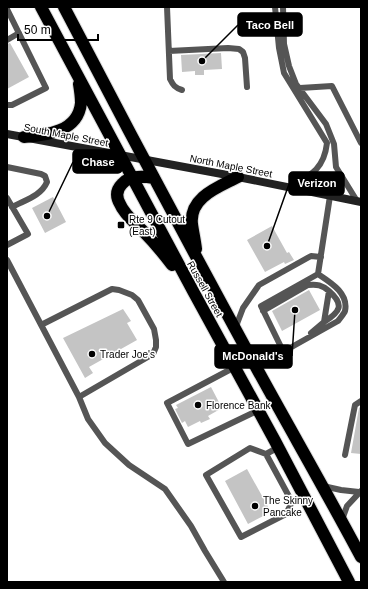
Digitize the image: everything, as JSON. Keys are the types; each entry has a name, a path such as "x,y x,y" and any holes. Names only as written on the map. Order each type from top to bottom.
{"highway":[{"name":"Russell Street","path":"41,7 193,291 279,447 349,582"},
{"name":"Russell Street","path":"64,7 198,260 361,557"},
{"path":"24,137 48,135 61,130 71,122 77,114 81,103 79,78"},
{"path":"154,178 142,176 123,182 117,190 120,205 127,215 162,252 193,291"},
{"path":"198,260 192,223 195,206 204,195 238,177"}],"main road":[{"name":"South Maple Street","path":"7,134 121,155"},
{"name":"North Maple Street","path":"121,155 359,201"}],"lane":[{"path":"167,7 170,78 172,84 182,90"},
{"path":"275,7 279,48 284,73 327,143 326,153 314,173 290,187"},
{"path":"283,7 284,44 289,66 296,84 326,124 334,144 336,167 359,201"},
{"path":"7,9 46,88 12,105 7,105"},
{"path":"7,40 19,33"},
{"path":"169,51 228,48 239,49 243,52 245,58 247,87"},
{"path":"300,88 332,86 361,143"},
{"path":"7,167 41,174 45,176 47,182 38,194 12,207"},
{"path":"318,274 330,196"},
{"path":"7,198 28,234 7,245"},
{"path":"236,329 242,308 259,286 311,256 320,258"},
{"path":"7,260 79,397 88,419 105,444 129,465 165,489 191,526 204,551 224,582"},
{"path":"284,352 261,306 318,274"},
{"path":"256,367 338,321 345,312 345,300 338,288 318,274"},
{"path":"263,311 308,286 315,284 323,286 337,298 339,305 338,310 334,316 324,322 304,340"},
{"path":"41,325 112,289 125,292 138,300 154,329 156,347 153,354 79,397"},
{"path":"324,322 329,291"},
{"path":"235,367 167,403 188,444 258,410"},
{"path":"345,455 355,404 361,401"},
{"path":"266,454 279,447"},
{"path":"292,502 266,454 250,448 206,475 241,538 286,514 292,502 304,496"},
{"path":"323,486 341,490 360,491"},
{"path":"342,520 347,506 360,491"}],"building":[{"path":"10,43 29,77 7,89 7,44"},
{"path":"221,53 222,69 204,70 204,75 195,75 195,71 182,72 181,55"},
{"path":"53,197 66,222 45,233 32,208"},
{"path":"272,226 287,253 289,252 294,260 285,264 284,262 265,272 247,240"},
{"path":"309,290 320,310 282,331 272,311"},
{"name":"Trader Joe's","path":"123,309 131,321 127,323 137,340 89,367 93,373 85,378 63,338"},
{"path":"211,387 222,408 208,416 210,419 201,423 200,421 188,427 185,421 182,423 175,409 178,408 176,405"},
{"path":"361,406 361,454 351,453 359,408"},
{"path":"247,469 271,512 248,524 225,481"}],"place":[{"name":"Taco Bell","path":"202,61"},
{"name":"Chase","path":"47,216"},
{"name":"Rte 9 Cutout (East)","path":"121,225"},
{"name":"Verizon","path":"267,246"},
{"name":"McDonald's","path":"295,310"},
{"name":"Trader Joe's","path":"92,354"},
{"name":"Florence Bank","path":"198,405"},
{"name":"The Skinny Pancake","path":"255,506"}]}
